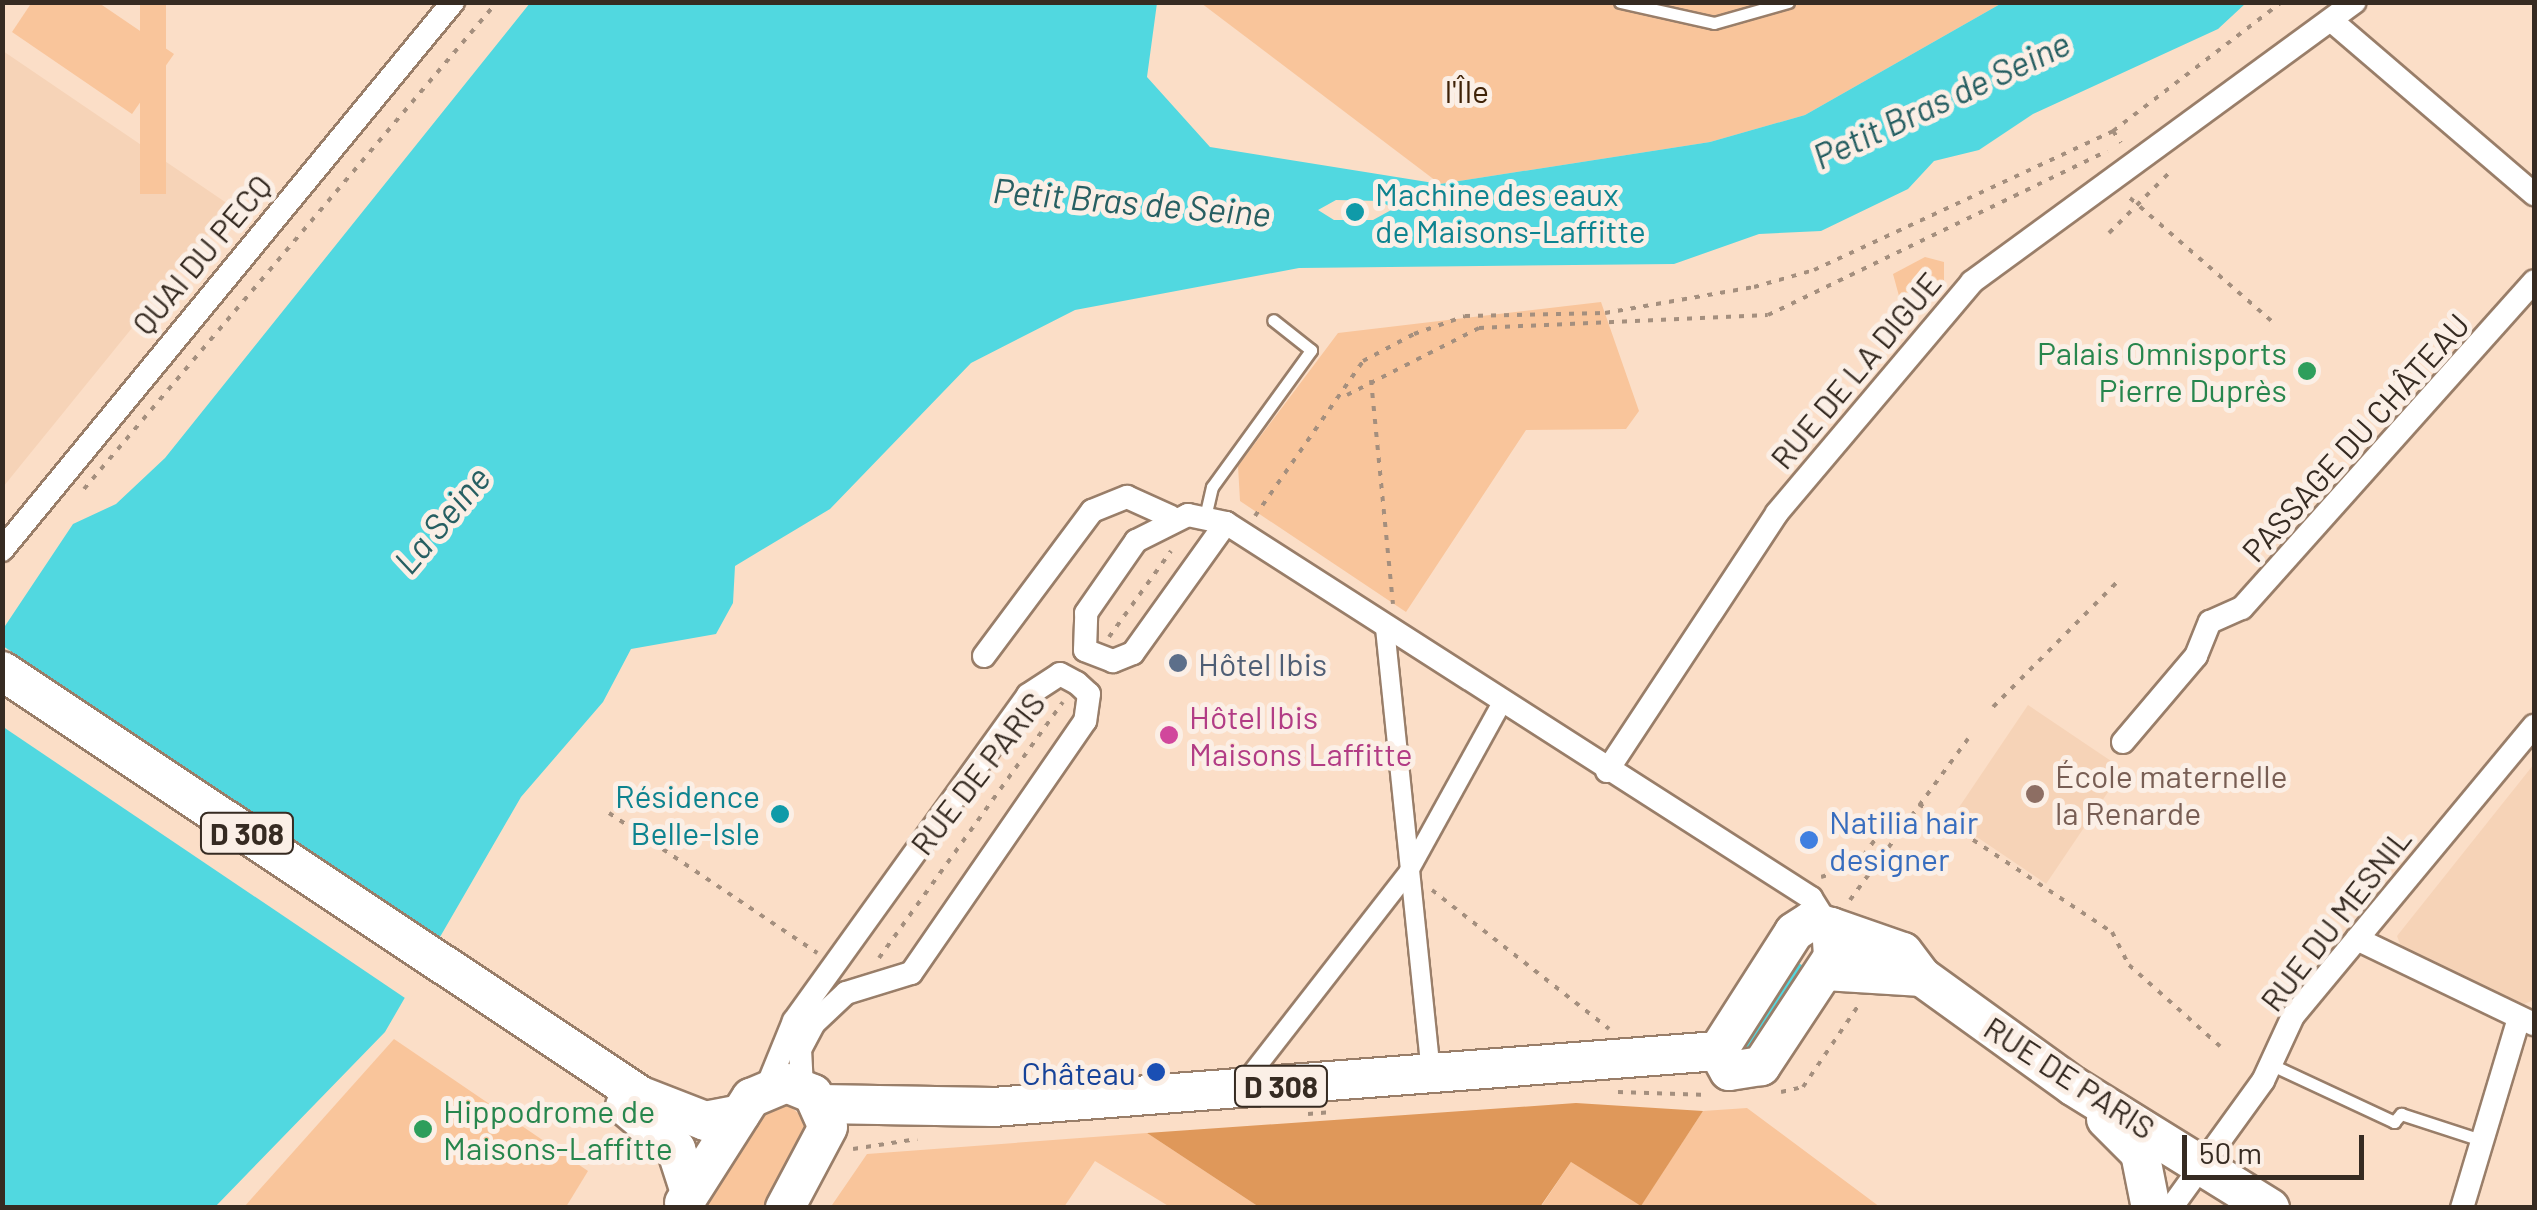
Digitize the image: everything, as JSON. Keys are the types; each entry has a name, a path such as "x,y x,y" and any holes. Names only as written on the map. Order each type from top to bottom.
{"main road":[{"name":"D 308","path":"2,671 488,1001 653,1126 685,1164 686,1200"},
{"name":"D 308","path":"2,690 488,1001 668,1110 717,1122 740,1114"},
{"path":"1819,925 1825,970 1751,1073 1729,1071 1718,1051 1819,925"},
{"name":"RUE DE PARIS","path":"1819,925 1872,934 1922,977 2073,1086 2206,1165 2251,1202"},
{"path":"1825,970 1922,977"},
{"name":"D 308","path":"797,1093 993,1107 1718,1051"},
{"name":"D 308","path":"1568,1065 1709,1081 1751,1073"},
{"path":"2073,1086 2140,1153 2151,1208"},
{"path":"686,1200 740,1114 797,1093 824,1145 785,1208"},
{"name":"D 308","path":"824,1145 993,1107"}],"street":[{"name":"QUAI DU PECQ","path":"2,550 453,2"},
{"name":"RUE DE LA DIGUE","path":"1607,771 1777,514 1900,360 1972,282 2109,179 2129,153 2332,21 2355,2"},
{"path":"2332,21 2534,194"},
{"name":"PASSAGE DU CHÂTEAU","path":"2122,742 2196,656 2210,622 2242,608 2268,581 2534,281"},
{"path":"984,656 1092,511 1127,497 1171,516 1226,525 1786,889 1819,925"},
{"path":"1171,516 1136,541 1086,613 1084,650 1095,656 1133,653 1226,525"},
{"path":"1385,628 1430,1073"},
{"name":"RUE DE PARIS","path":"1060,674 1077,683 1089,694 1085,721 911,973 862,983 830,1003 804,1039 797,1093 780,1044 834,964 1028,696 1060,674"},
{"path":"1240,1089 1409,871 1501,704"},
{"name":"RUE DU MESNIL","path":"2171,1208 2206,1165 2272,1066 2293,1016 2534,726"},
{"path":"2357,939 2527,1021 2481,1140 2462,1208"}],"lane":[{"path":"1620,2 1714,24 1788,2"},
{"path":"1226,525 1212,487 1311,350 1273,320"},
{"path":"2272,1066 2394,1122 2401,1114 2481,1140"}],"path":[{"path":"76,492 497,2"},
{"path":"1347,395 1363,360 1465,316 1700,300 1814,270 2112,130 2282,2"},
{"path":"2112,130 2129,153"},
{"path":"2129,153 2136,138"},
{"path":"1226,525 1347,395 1479,328 1768,315 2090,160 2129,153"},
{"path":"2090,160 2276,325"},
{"path":"2110,233 2169,173"},
{"path":"1371,380 1394,604 1385,628"},
{"path":"1095,656 1176,543 1206,551"},
{"path":"1993,707 2120,579"},
{"path":"862,983 1077,683"},
{"path":"1819,925 1920,804 1968,738"},
{"path":"1920,804 2112,932 2129,965 2220,1046"},
{"path":"610,813 834,964"},
{"path":"1809,881 1856,866 1889,820 1910,816"},
{"path":"1409,871 1645,1058"}],"shaded area":[{"path":"3,51 231,206 3,487"},
{"name":"École maternelle la Renarde","path":"2028,705 2123,769 2046,884 1951,819"},
{"path":"2534,764 2534,1000 2524,1004 2402,949 2397,936"},
{"path":"1576,1103 1703,1111 1641,1206 1571,1162 1540,1207 1259,1207 1147,1133"}],"green space":[{"path":"32,2 99,3 174,54 132,114 12,32"},
{"path":"140,3 166,3 166,194 140,194"},
{"name":"l'Île","path":"1201,3 2002,3 1805,115 1710,142 1440,184"},
{"path":"1925,257 1944,262 1944,280 1899,296 1893,274"},
{"path":"1601,302 1639,411 1626,429 1526,430 1406,612 1240,501 1238,466 1338,333"},
{"name":"Hippodrome de Maisons-Laffitte","path":"394,1039 588,1171 566,1207 244,1207"},
{"path":"785,1102 811,1124 767,1207 696,1208 758,1111"},
{"path":"1747,1108 1880,1207 1540,1208 1571,1162 1641,1205 1703,1111"},
{"path":"1147,1133 1259,1207 1170,1207 1095,1161 1064,1207 830,1208 867,1154"}],"water":[{"path":"530,3 1157,3 1147,77 1210,147 1440,184 1710,142 1805,115 2002,3 2246,3 2218,29 2033,114 1979,150 1934,161 1908,189 1821,231 1759,234 1674,264 1299,268 1075,310 971,363 830,509 735,566 733,603 716,634 631,649 603,702 521,797 385,1032 215,1207 3,1208 3,629 73,524 116,504 165,458","holes":["1336,200 1381,201 1393,209 1373,220 1334,220 1318,210"]},
{"path":"1797,962 1805,967 1752,1052 1744,1047"}],"pier":[{"path":"3,646 447,945 409,1001 2,726"}],"place":[{"name":"Machine des eaux de Maisons-Laffitte","path":"1355,212"},
{"name":"Palais Omnisports Pierre Duprès","path":"2307,371"},
{"name":"Hôtel Ibis","path":"1178,663"},
{"name":"Hôtel Ibis Maisons Laffitte","path":"1169,735"},
{"name":"École maternelle la Renarde","path":"2035,794"},
{"name":"Résidence Belle-Isle","path":"780,814"},
{"name":"Natilia hair designer","path":"1809,840"},
{"name":"Château","path":"1156,1072"},
{"name":"Hippodrome de Maisons-Laffitte","path":"423,1129"}],"water label":[{"name":"Petit Bras de Seine","path":"1941,99"},
{"name":"Petit Bras de Seine","path":"1132,201"},
{"name":"La Seine","path":"441,519"}]}
